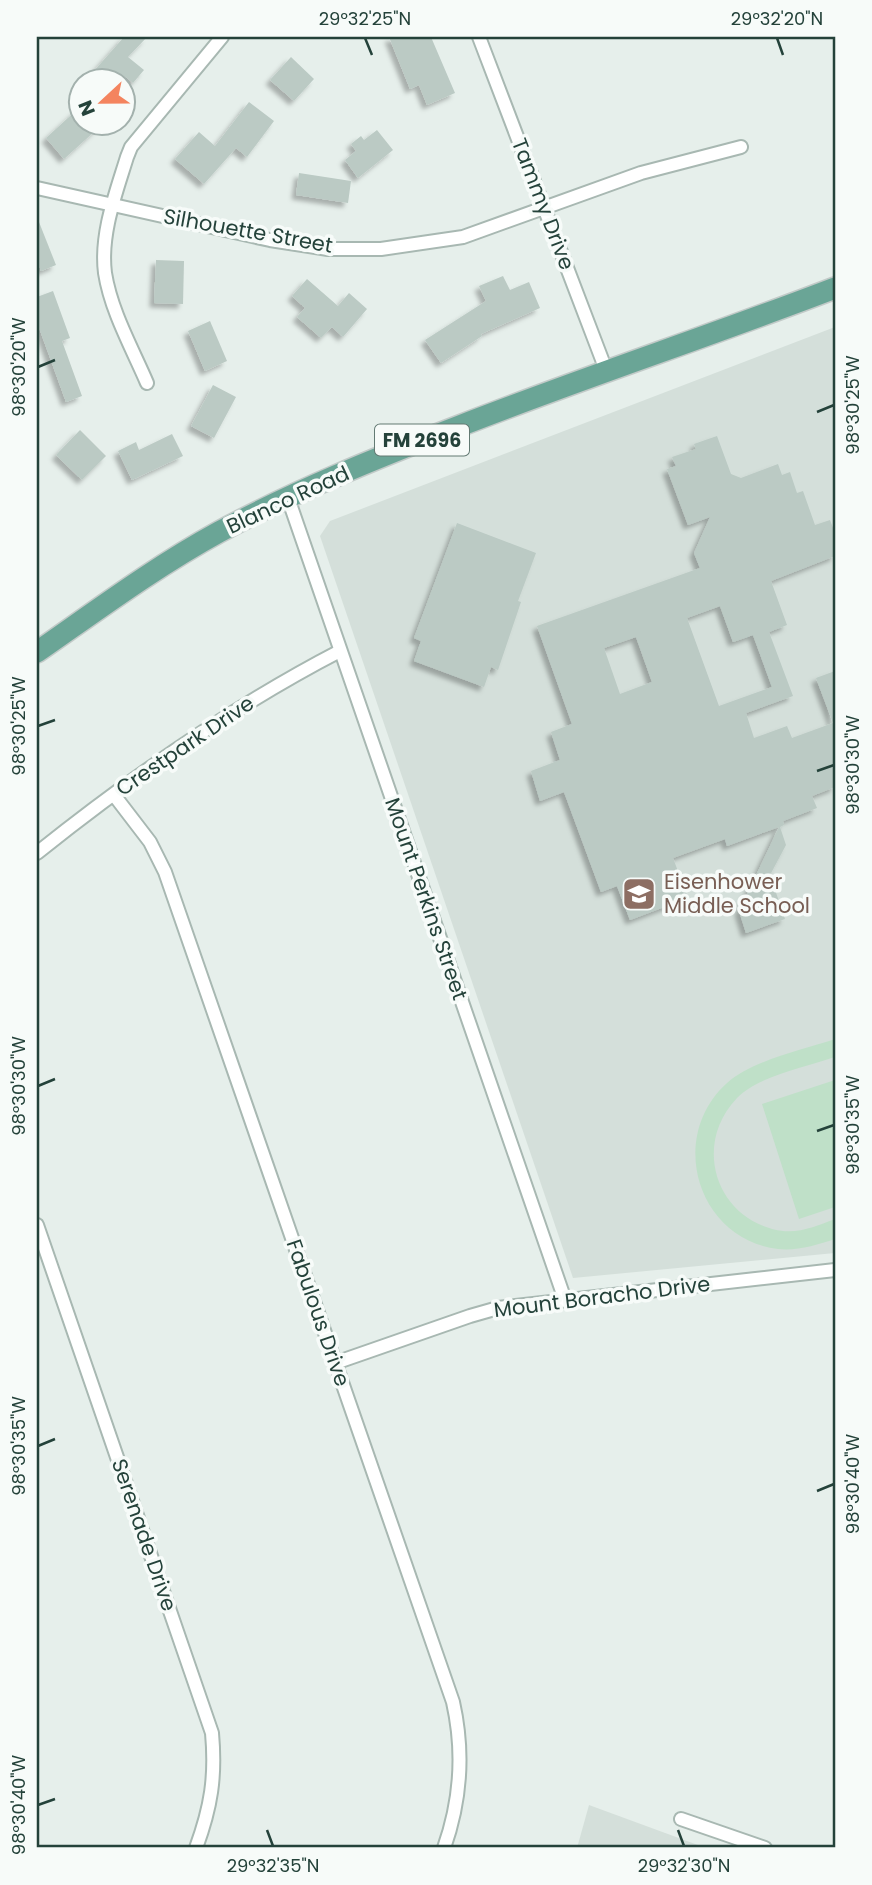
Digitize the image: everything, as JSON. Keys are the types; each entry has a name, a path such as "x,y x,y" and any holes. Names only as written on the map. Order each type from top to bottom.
{"main road":[{"name":"Blanco Road","path":"37,652 119,595 218,533 288,498 429,437 835,288"}],"street":[{"path":"147,383 110,298 106,279 105,253 113,205 131,146 222,37"},
{"name":"Tammy Drive","path":"479,37 606,370"},
{"name":"Silhouette Street","path":"37,188 270,240 328,249 381,249 463,237 641,173 741,147"},
{"name":"Mount Perkins Street","path":"288,498 565,1300"},
{"name":"Crestpark Drive","path":"37,853 194,736 261,694 340,651"},
{"name":"Fabulous Drive","path":"114,794 150,842 165,872 453,1702 460,1744 460,1774 456,1804 444,1848"},
{"name":"Serenade Drive","path":"37,1225 212,1733 215,1778 212,1801 196,1848"},
{"name":"Mount Boracho Drive","path":"335,1363 498,1308 835,1270"},
{"path":"681,1819 765,1848"}],"shaded area":[{"name":"Eisenhower Middle School","path":"835,327 835,1253 573,1278 320,536 330,521"},
{"path":"589,1805 706,1848 577,1848"}],"green space":[{"path":"835,1039 835,1057 770,1078 746,1090 737,1098 723,1117 716,1138 714,1159 718,1179 727,1198 742,1213 760,1225 783,1231 803,1230 835,1219 835,1239 792,1249 778,1249 750,1241 727,1226 710,1206 700,1182 695,1157 698,1130 709,1105 727,1083 738,1075 778,1056"},
{"path":"835,1080 835,1207 799,1219 762,1104"}],"building":[{"path":"124,37 147,37 128,57 144,70 136,79 136,66 98,66"},
{"path":"389,37 431,37 455,93 427,105 419,85 410,89"},
{"path":"291,57 314,79 294,101 270,80"},
{"path":"249,102 274,121 247,157 236,148 204,184 175,159 199,132 215,146"},
{"path":"66,120 66,136 89,136 64,159 46,138"},
{"path":"377,130 393,150 358,178 345,160 356,151 351,144 361,136 364,140"},
{"path":"299,173 351,181 348,203 296,195"},
{"path":"37,217 56,265 41,271 37,259"},
{"path":"156,260 184,261 183,304 154,303"},
{"path":"503,276 510,290 529,282 540,308 481,334 482,336 441,363 425,340 486,301 479,286"},
{"path":"307,279 338,306 349,293 367,309 343,337 332,327 321,338 297,317 305,308 292,296"},
{"path":"53,291 70,338 62,341 82,396 66,402 37,322 37,297"},
{"path":"210,321 227,361 205,371 188,331"},
{"path":"213,385 236,397 214,438 191,426"},
{"path":"80,430 106,456 82,480 56,455"},
{"path":"172,434 183,456 132,480 118,451 136,442 139,450"},
{"path":"717,436 731,474 741,478 778,464 782,475 790,472 797,493 803,491 815,525 830,520 835,533 835,556 771,581 787,625 769,632 793,696 746,713 754,738 787,726 792,738 833,723 816,678 835,671 835,787 812,796 817,808 783,821 784,825 780,827 786,845 770,875 785,919 746,933 739,911 779,827 727,846 725,839 673,858 688,898 630,920 617,886 601,892 564,792 540,801 531,771 560,760 551,732 572,724 537,626 700,568 694,553 710,517 688,525 667,469 676,466 672,457 696,449 694,444","holes":["720,606 733,642 753,635 772,687 719,706 687,618","636,637 652,682 620,694 604,648"]},
{"path":"457,523 536,553 518,601 521,602 498,670 491,667 484,687 414,661 421,641 414,638"}],"place":[{"name":"Eisenhower Middle School","path":"639,894"}]}
